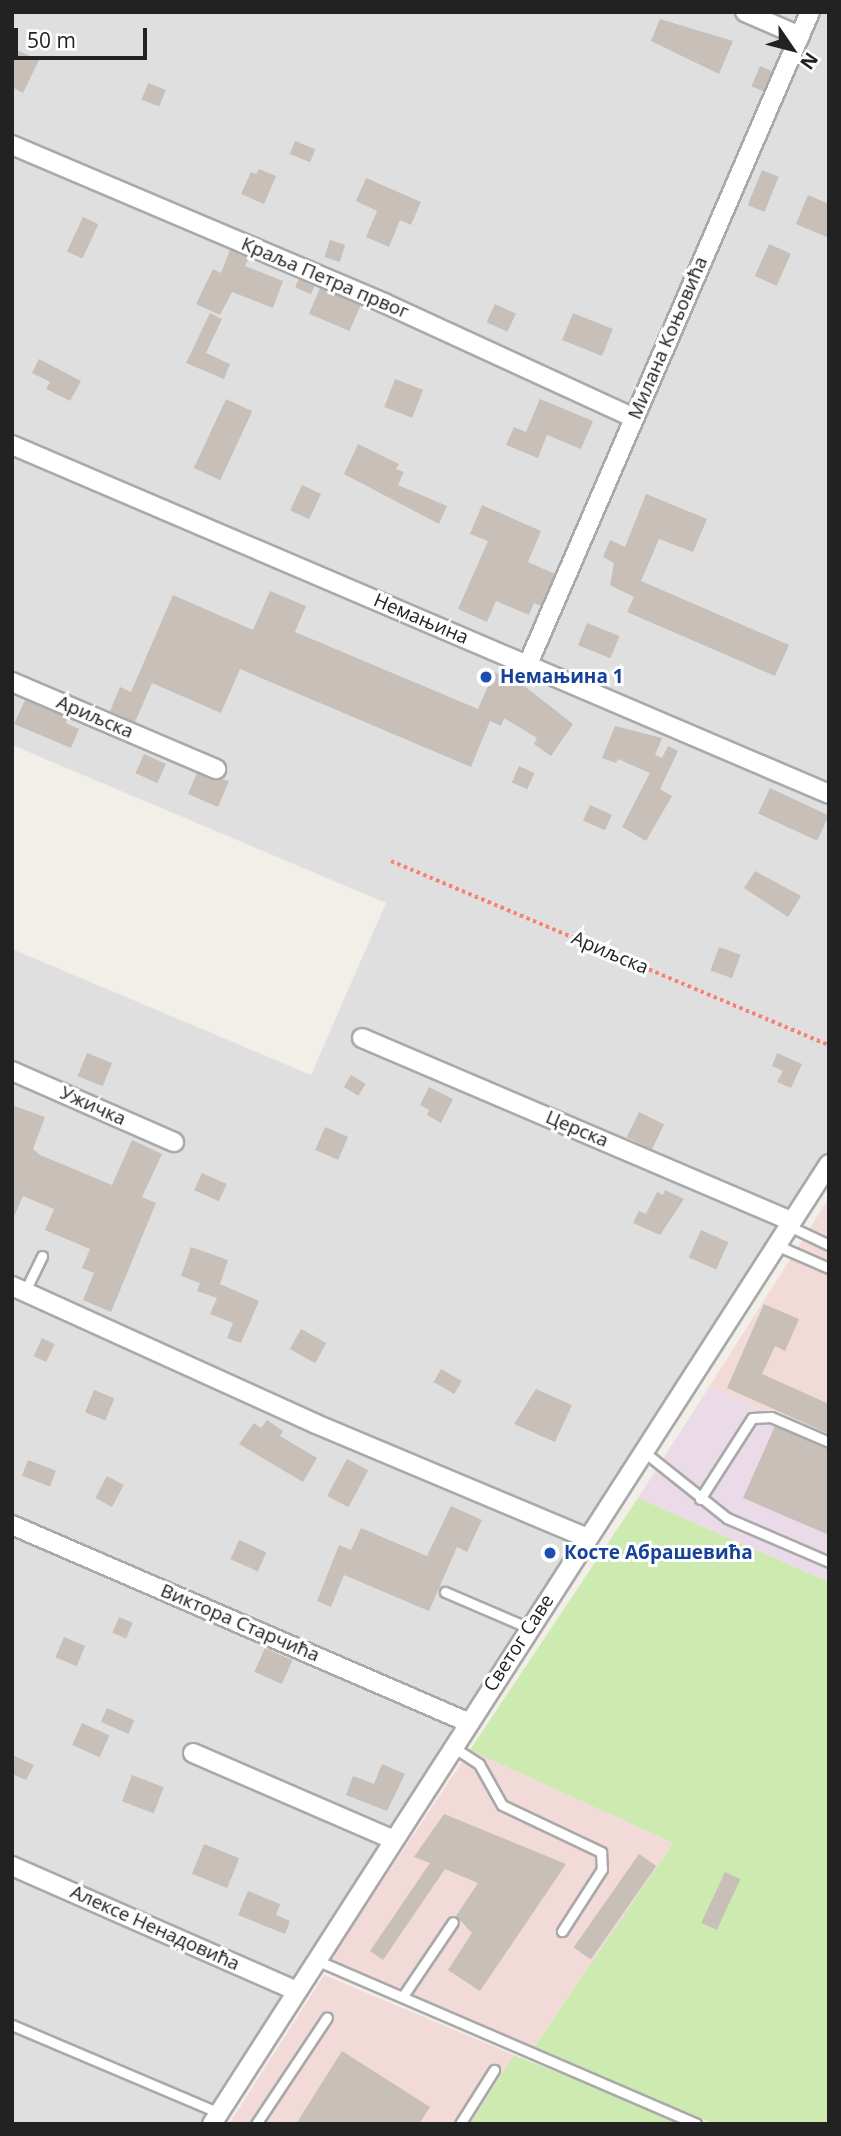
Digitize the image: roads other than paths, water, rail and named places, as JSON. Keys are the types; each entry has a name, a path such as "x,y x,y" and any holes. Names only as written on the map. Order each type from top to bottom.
{"street":[{"path":"745,12 800,36"},
{"name":"Милана Коњовића","path":"528,664 810,12"},
{"name":"Краља Петра првог","path":"12,145 384,303 634,418"},
{"name":"Немањина","path":"12,445 829,794"},
{"name":"Ариљска","path":"12,682 216,769"},
{"name":"Церска","path":"362,1038 790,1224"},
{"name":"Ужичка","path":"12,1071 174,1142"},
{"name":"Светог Саве","path":"215,2118 829,1164"},
{"path":"18,1288 316,1423 587,1538"},
{"name":"Виктора Старчића","path":"12,1525 468,1722"},
{"path":"193,1753 394,1840"},
{"name":"Алексе Ненадовића","path":"12,1866 297,1991"}],"lane":[{"path":"790,1224 829,1245"},
{"path":"776,1245 829,1268"},
{"path":"18,1288 42,1256"},
{"path":"700,1499 752,1418 771,1417 829,1442"},
{"path":"643,1451 727,1518 829,1562"},
{"path":"445,1592 528,1628"},
{"path":"453,1747 479,1764 502,1805 601,1852 602,1869 562,1931"},
{"path":"403,1996 453,1922"},
{"path":"316,1960 696,2124"},
{"path":"256,2124 327,2017"},
{"path":"12,2025 215,2118"},
{"path":"460,2124 494,2070"}],"place":[{"name":"Немањина 1","path":"486,677"},
{"name":"Косте Абрашевића","path":"550,1553"}]}
